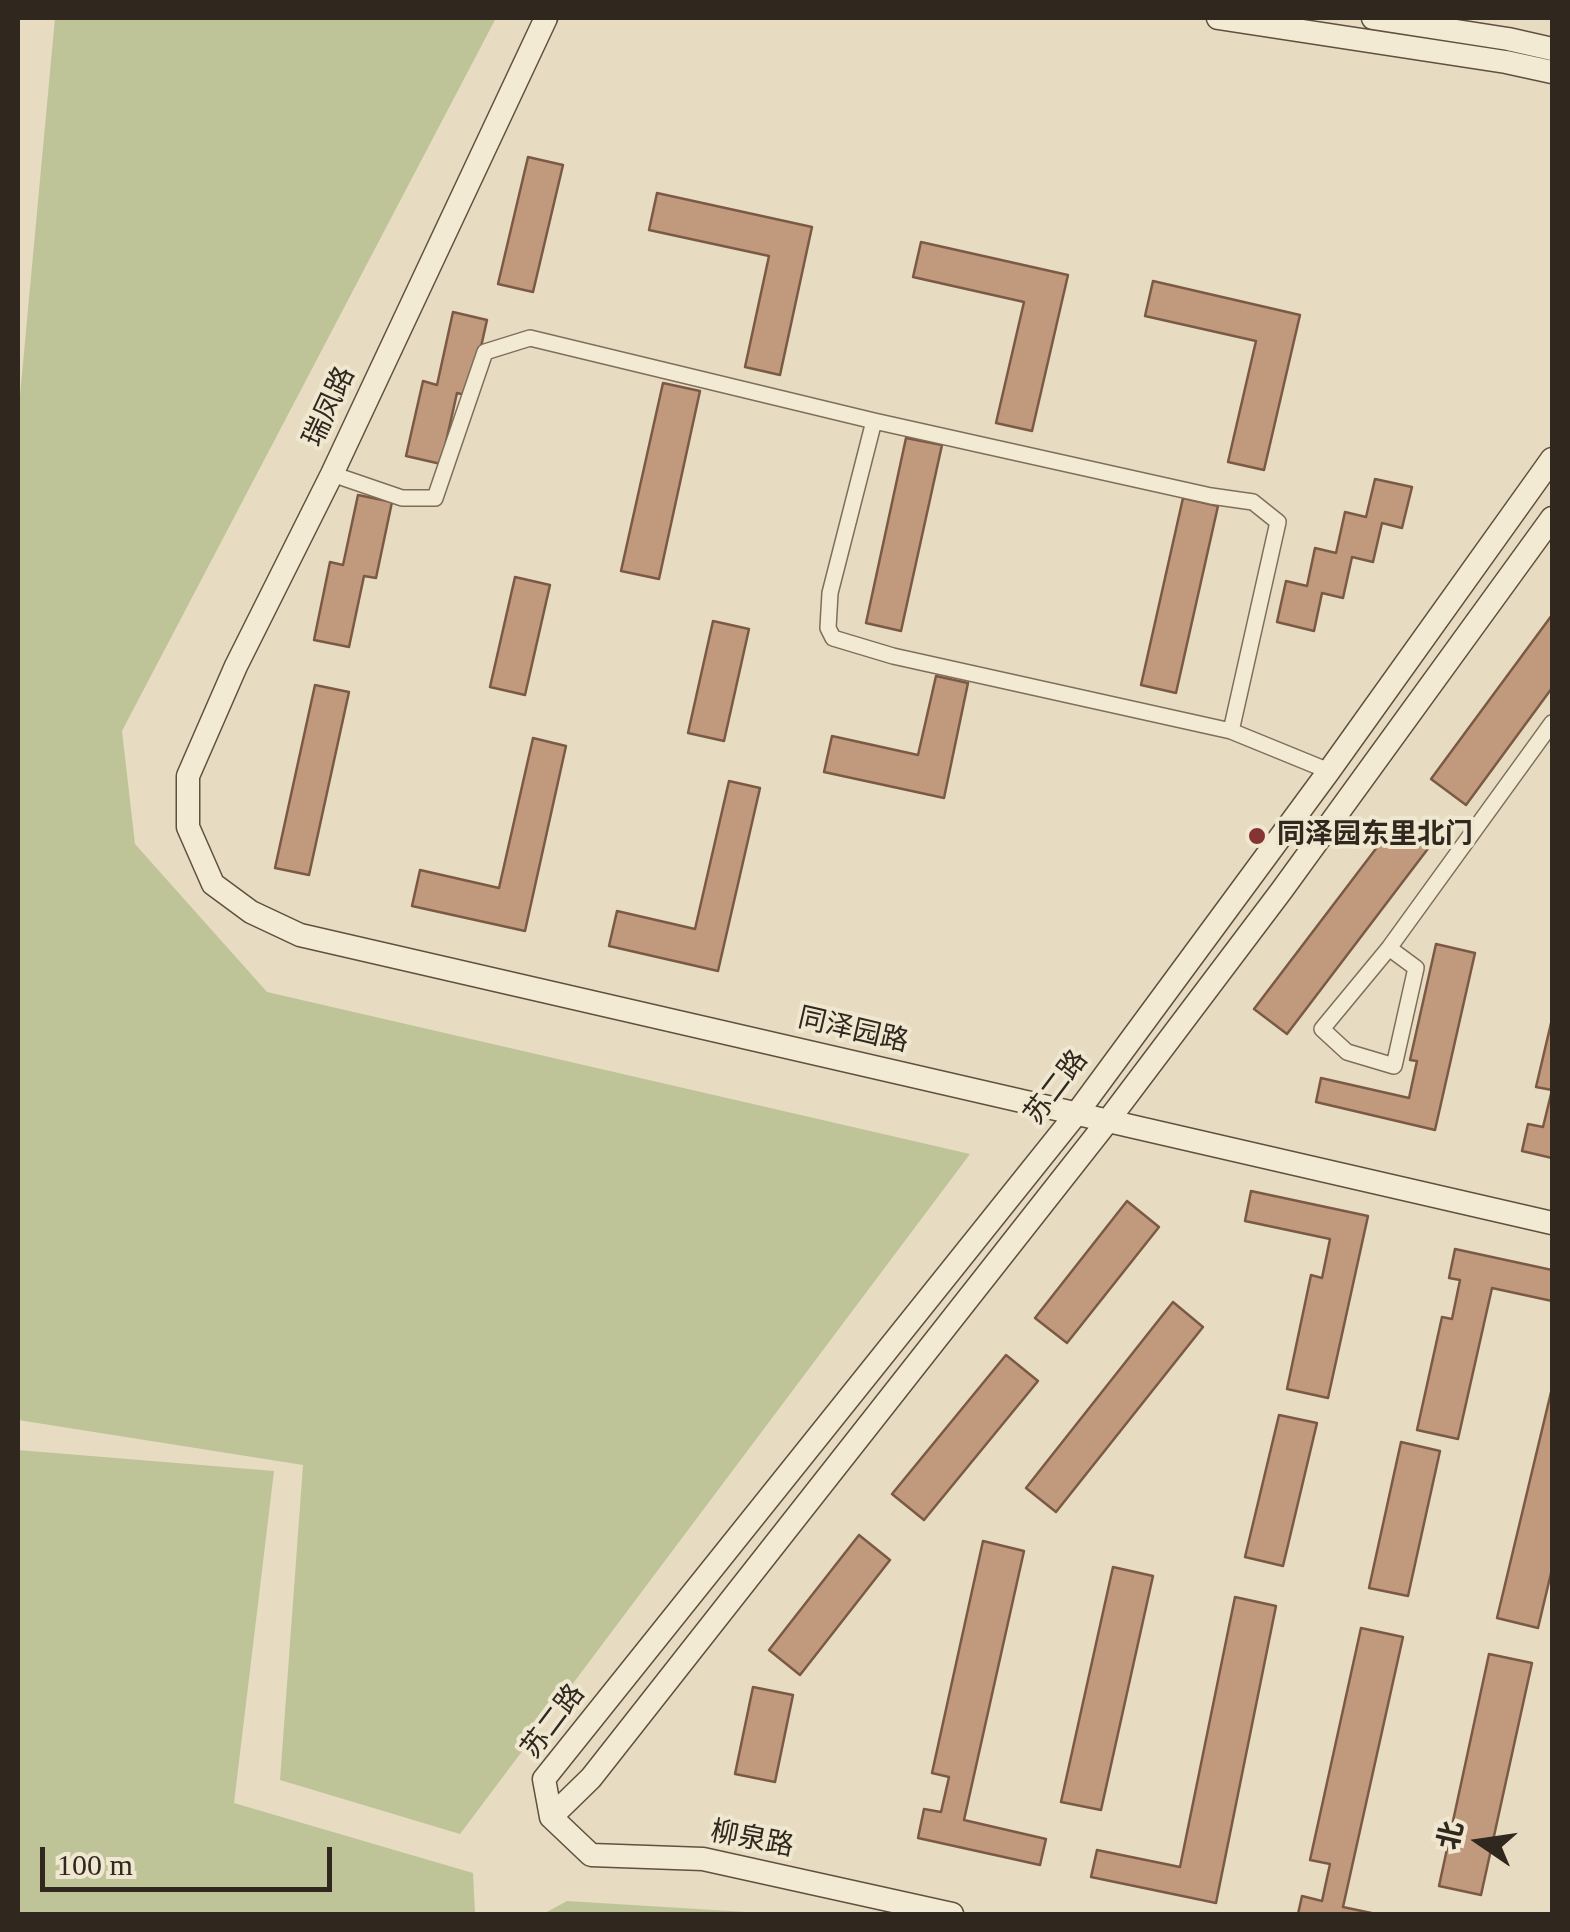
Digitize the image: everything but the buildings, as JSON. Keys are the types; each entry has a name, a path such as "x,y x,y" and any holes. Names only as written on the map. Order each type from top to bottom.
{"street":[{"name":"瑞凤路","path":"188,827 188,776 236,666 332,474 546,18"},
{"path":"1218,18 1552,72"},
{"path":"1372,18 1552,49"},
{"path":"332,474 402,498 434,498 484,352 530,338 874,421 1252,502 1278,522 1231,731"},
{"path":"874,421 830,593 828,628 833,638 894,656 1231,731 1329,771"},
{"name":"苏二路","path":"551,1817 544,1779 1077,1114 1552,460"},
{"path":"551,1817 591,1778 1107,1122 1282,890 1552,518"},
{"path":"1390,948 1416,968 1394,1066 1347,1052 1322,1029 1390,948 1552,724"},
{"name":"同泽园路","path":"188,827 213,884 252,912 300,936 1552,1223"},
{"name":"柳泉路","path":"551,1817 590,1855 703,1859 952,1914"}],"green space":[{"path":"55,18 496,18 122,731 135,844 267,992 970,1154 460,1834 280,1780 303,1465 18,1420 18,417"},
{"path":"18,1450 274,1471 234,1803 473,1873 475,1913 481,1914 18,1914"},
{"path":"567,1901 779,1914 543,1914"}],"place":[{"name":"同泽园东里北门","path":"1257,836"}]}
